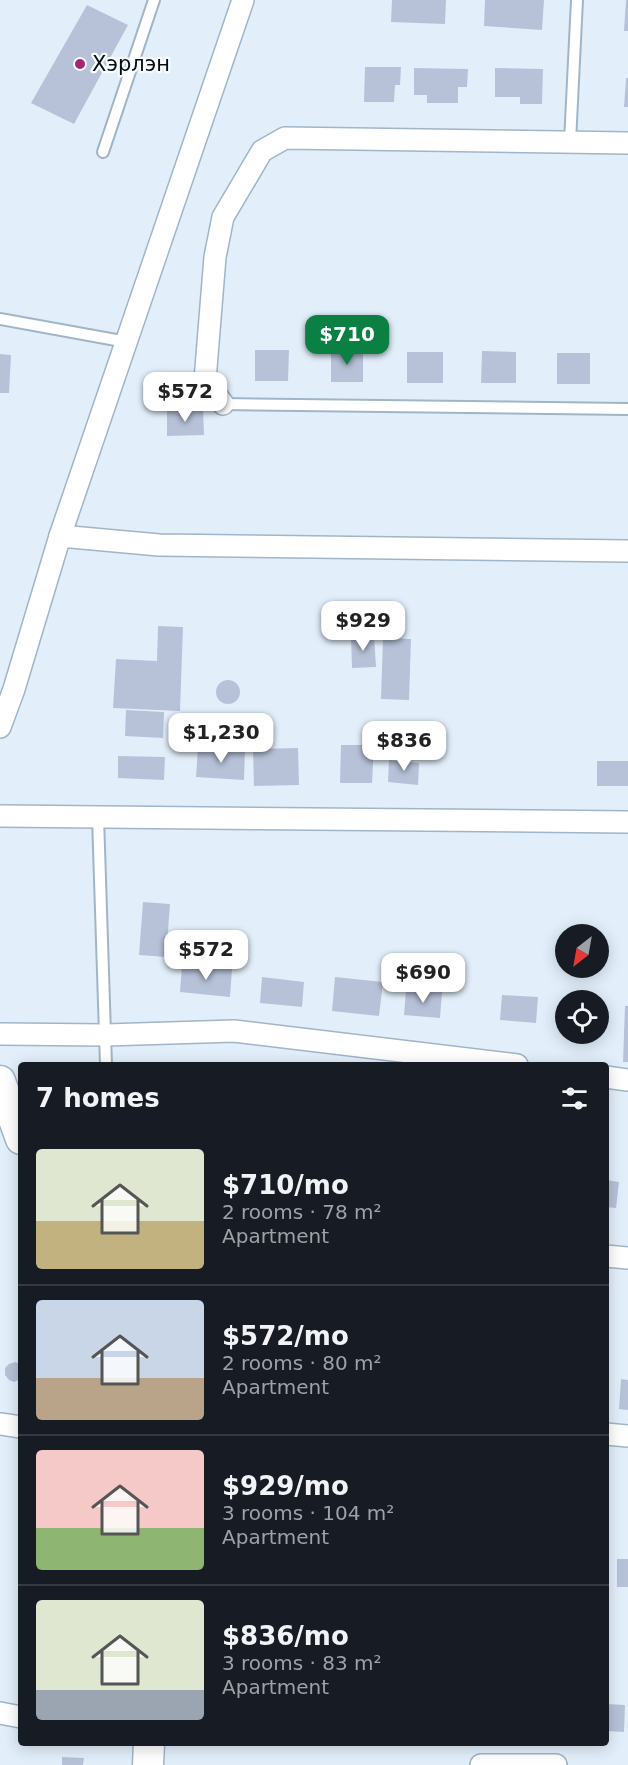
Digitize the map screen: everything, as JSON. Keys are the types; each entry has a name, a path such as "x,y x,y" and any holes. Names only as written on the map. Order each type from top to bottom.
{"main road":[{"path":"0,1081 18,1131"},
{"path":"148,1765 149,1746"}],"street":[{"path":"0,727 14,689 60,536 243,0"},
{"path":"224,404 205,380 215,257 223,217 262,151 285,138 628,143"},
{"path":"60,536 159,545 628,551"},
{"path":"0,816 628,822"},
{"path":"0,1034 106,1035 234,1031 492,1062"},
{"path":"609,1077 628,1080"},
{"path":"609,1256 628,1258"},
{"path":"0,1424 18,1426"},
{"path":"609,1434 628,1436"},
{"path":"0,1713 18,1716"},
{"path":"481,1765 556,1765"}],"lane":[{"path":"103,152 154,0"},
{"path":"570,142 577,0"},
{"path":"0,319 127,342"},
{"path":"224,404 628,409"},
{"path":"98,817 106,1062"}],"building":[{"path":"392,0 446,0 445,24 391,22"},
{"path":"485,0 544,0 542,30 484,26"},
{"path":"626,0 628,0 628,31 624,31"},
{"name":"Хэрлэн","path":"87,5 128,25 74,124 31,103"},
{"path":"365,67 401,67 400,85 395,85 394,102 364,102"},
{"path":"414,68 468,69 467,87 458,87 458,103 427,103 427,95 414,95"},
{"path":"495,68 543,69 542,104 520,104 520,97 495,97"},
{"path":"626,78 628,78 628,107 624,107"},
{"path":"255,350 289,350 288,381 255,381"},
{"path":"331,351 363,351 363,382 331,382"},
{"path":"482,351 516,352 516,383 481,383"},
{"path":"407,352 443,352 443,383 407,383"},
{"path":"557,353 590,353 590,384 557,384"},
{"path":"0,354 11,355 9,393 0,393"},
{"path":"203,409 204,435 167,436 167,410"},
{"path":"158,626 183,627 180,711 113,708 116,659 157,661"},
{"path":"374,636 376,667 352,668 351,637"},
{"path":"383,638 411,639 409,700 381,699"},
{"path":"228,680 237,683 240,692 237,701 228,704 219,701 216,692 219,683"},
{"path":"126,710 164,712 163,738 125,736"},
{"path":"228,718 237,721 240,730 237,739 228,742 219,739 216,730 219,721"},
{"path":"341,745 374,745 372,783 340,783"},
{"path":"198,747 245,750 244,780 196,777"},
{"path":"298,748 299,785 254,786 253,749"},
{"path":"118,756 165,757 164,780 118,778"},
{"path":"389,760 419,763 418,785 388,782"},
{"path":"597,761 628,761 628,786 597,786"},
{"path":"143,902 170,904 166,957 139,955"},
{"path":"182,965 232,969 230,997 180,992"},
{"path":"262,977 304,982 302,1007 260,1003"},
{"path":"335,977 383,982 379,1016 332,1011"},
{"path":"406,990 442,992 440,1018 404,1015"},
{"path":"502,995 538,997 536,1023 500,1020"},
{"path":"625,1006 628,1006 628,1062 623,1062"},
{"path":"609,1180 619,1182 616,1208 609,1207"},
{"path":"18,1363 18,1380 14,1382 5,1375 5,1368 9,1364"},
{"path":"621,1379 628,1380 628,1410 619,1409"},
{"path":"617,1559 628,1559 628,1587 617,1587"},
{"path":"609,1704 625,1705 624,1732 609,1731"},
{"path":"62,1757 84,1758 83,1765 62,1765"}],"place":[{"name":"Хэрлэн","path":"80,64"}]}
